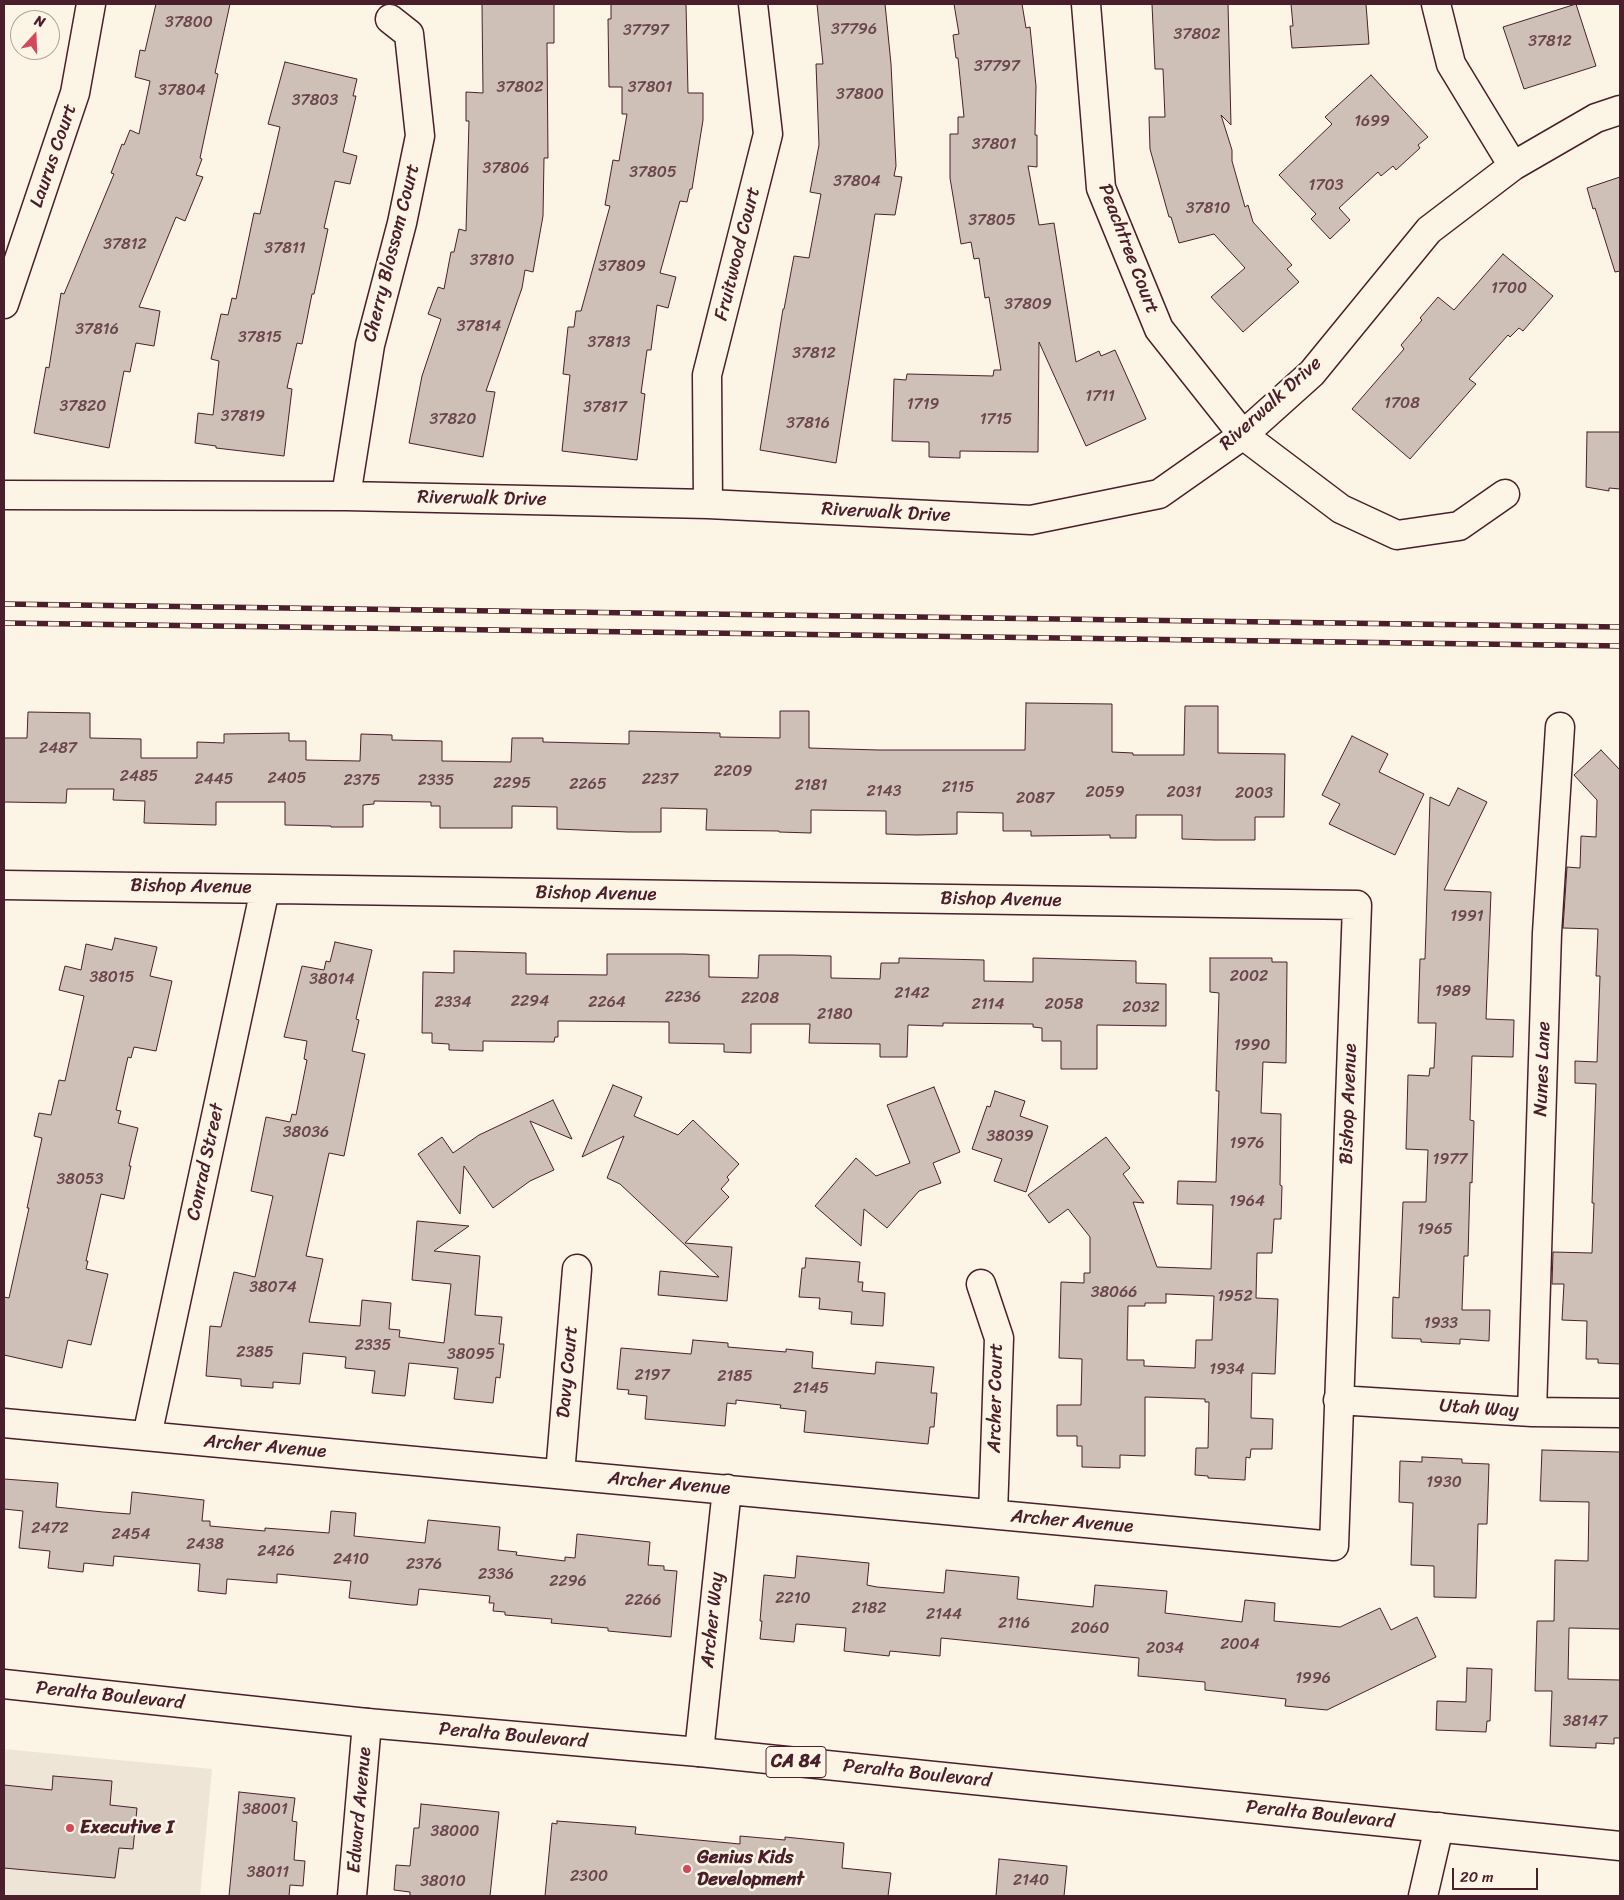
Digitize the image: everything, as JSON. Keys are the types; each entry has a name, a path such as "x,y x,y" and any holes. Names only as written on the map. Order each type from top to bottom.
{"street":[{"name":"Laurus Court","path":"4,304 75,93 91,4"},
{"name":"Fruitwood Court","path":"708,504 707,375 768,134 753,4"},
{"name":"Peachtree Court","path":"1086,4 1101,188 1159,329 1243,435 1341,509 1397,535 1459,526 1505,494"},
{"path":"1436,4 1451,64 1513,166"},
{"name":"Cherry Blossom Court","path":"346,496 370,344 402,223 420,136 409,34 390,19"},
{"name":"Riverwalk Drive","path":"4,495 346,496 708,504 1032,520 1160,494 1243,435 1312,373 1429,230 1513,166 1596,118 1620,110"},
{"name":"Nunes Lane","path":"1532,1412 1547,933 1560,727"},
{"name":"Bishop Avenue","path":"4,884 1357,905 1334,1546"},
{"name":"Conrad Street","path":"147,1436 265,889"},
{"name":"Davy Court","path":"560,1474 576,1269"},
{"name":"Archer Court","path":"980,1284 999,1338 992,1514"},
{"name":"Utah Way","path":"1338,1400 1532,1412 1620,1414"},
{"name":"Archer Avenue","path":"4,1423 1334,1546"},
{"name":"Archer Way","path":"699,1752 727,1489"},
{"name":"Peralta Boulevard","path":"4,1684 367,1723 699,1752 1620,1846"},
{"name":"Edward Avenue","path":"352,1896 367,1723"},
{"path":"1423,1896 1439,1827"}],"shaded area":[{"path":"4,1749 212,1769 200,1896 4,1896"}],"building":[{"path":"156,4 230,4 215,73 218,74 200,158 202,159 196,175 203,177 185,221 176,217 139,307 160,311 154,346 136,343 130,372 124,371 109,448 34,433 46,367 49,368 61,293 64,294 114,174 111,173 122,144 124,145 130,130 139,134 150,81 135,77 140,50 145,51"},
{"path":"482,4 554,4 554,43 547,43 548,158 544,158 543,216 533,272 525,270 522,288 486,391 495,392 483,457 409,443 422,376 441,319 428,314 438,287 444,289 451,252 454,252 459,229 466,231 469,121 466,121 466,92 483,93"},
{"path":"611,4 686,4 688,93 703,93 703,120 692,189 690,189 687,202 680,201 660,273 676,277 668,308 657,305 651,350 647,350 641,393 645,394 637,460 562,451 570,375 563,374 568,327 574,327 576,311 581,311 610,206 605,205 613,160 619,161 627,114 622,114 622,87 609,87 608,19 611,19"},
{"path":"817,4 885,4 891,64 896,166 894,176 902,177 895,215 875,214 836,463 760,450 783,309 794,256 809,258 821,194 810,192 819,145 816,64 823,64"},
{"path":"954,4 1022,4 1026,28 1030,27 1036,86 1035,135 1037,135 1037,167 1028,166 1039,225 1054,223 1076,362 1099,351 1101,356 1115,350 1146,419 1086,446 1039,342 1038,452 960,451 960,458 929,457 929,442 892,441 894,379 906,380 907,374 993,376 994,370 1001,370 989,297 985,298 979,258 974,259 971,242 961,244 950,178 950,134 958,134 958,117 964,117 958,58 956,58 953,35 959,34"},
{"path":"1152,4 1228,4 1231,125 1221,115 1232,150 1232,161 1245,207 1248,205 1253,222 1292,265 1287,269 1299,282 1243,332 1211,297 1245,268 1214,234 1179,243 1171,217 1169,217 1150,149 1149,117 1165,117 1163,69 1155,69"},
{"path":"1291,4 1366,4 1369,44 1292,48"},
{"path":"1576,4 1596,66 1524,89 1503,27"},
{"path":"285,62 357,79 353,96 356,96 343,152 357,156 350,184 335,181 324,228 328,229 314,294 312,294 302,344 297,343 287,388 292,389 284,456 216,448 216,446 195,443 198,413 213,415 219,361 211,359 221,314 228,315 232,298 236,299 254,213 260,214 280,127 268,124"},
{"path":"1371,75 1428,137 1418,145 1420,148 1396,170 1393,166 1381,176 1378,172 1339,208 1350,220 1330,239 1311,219 1316,214 1279,175 1332,124 1325,117"},
{"path":"1620,177 1620,271 1615,272 1587,188"},
{"path":"1503,254 1553,296 1523,331 1519,328 1510,337 1508,335 1469,379 1476,384 1410,459 1352,409 1404,349 1401,345 1438,297 1454,310"},
{"path":"1587,432 1620,432 1620,489 1609,488 1609,491 1586,487"},
{"path":"1026,703 1112,704 1112,752 1133,753 1133,755 1184,755 1185,706 1218,706 1218,753 1285,754 1284,817 1255,817 1255,840 1215,840 1182,839 1182,815 1136,815 1136,838 1110,838 1110,835 1031,836 1031,831 1003,831 1003,813 957,812 957,834 917,835 886,834 886,811 811,810 811,833 706,830 707,809 661,808 661,832 628,832 557,829 557,807 512,806 512,828 440,828 440,806 431,806 431,802 374,801 374,804 363,805 363,827 331,827 285,825 285,802 216,802 216,825 144,823 145,801 113,800 114,789 67,789 66,803 4,802 4,738 27,738 28,712 90,713 90,738 141,739 141,758 197,758 197,742 224,743 224,734 289,733 289,741 306,741 306,760 360,761 361,734 392,735 392,740 442,741 442,761 511,762 512,738 543,738 543,742 629,744 629,731 720,733 720,737 780,738 780,711 809,711 809,748 1025,750"},
{"path":"1352,736 1388,754 1379,772 1424,794 1395,855 1329,824 1340,804 1322,795"},
{"path":"1601,750 1620,770 1620,1364 1598,1363 1598,1359 1586,1359 1587,1321 1562,1320 1564,1284 1552,1284 1553,1252 1592,1253 1596,1084 1575,1083 1575,1061 1597,1062 1600,976 1596,976 1598,929 1563,928 1567,867 1580,868 1581,836 1596,837 1597,800 1574,775"},
{"path":"1458,788 1487,802 1444,890 1491,892 1486,1019 1514,1020 1513,1057 1472,1056 1470,1120 1474,1121 1472,1183 1470,1182 1468,1256 1464,1256 1462,1310 1490,1310 1489,1341 1460,1339 1460,1344 1421,1342 1421,1339 1392,1338 1393,1297 1399,1298 1403,1202 1426,1202 1428,1150 1406,1149 1408,1075 1429,1076 1430,1068 1434,1068 1436,1023 1418,1023 1420,959 1425,959 1430,797 1449,806"},
{"path":"115,938 157,947 150,976 172,981 156,1051 134,1047 131,1058 128,1057 116,1110 121,1111 118,1123 138,1128 124,1199 101,1194 86,1261 88,1261 86,1269 108,1274 91,1345 68,1340 62,1368 4,1355 4,1297 9,1298 29,1208 27,1208 42,1138 34,1136 39,1113 51,1115 59,1080 65,1081 84,996 59,990 65,966 81,970 86,944 112,950"},
{"path":"335,942 372,950 356,1019 359,1020 352,1051 365,1054 344,1156 329,1153 306,1256 323,1259 309,1322 360,1326 362,1300 391,1303 389,1329 400,1330 399,1337 444,1343 451,1284 412,1280 417,1221 469,1226 434,1251 480,1256 475,1315 502,1317 499,1344 504,1344 500,1378 496,1377 493,1403 454,1399 458,1368 409,1363 405,1396 372,1393 375,1371 345,1368 346,1357 303,1353 300,1384 273,1382 273,1388 241,1386 241,1379 206,1376 210,1326 221,1327 234,1272 255,1277 273,1196 251,1191 266,1117 290,1122 292,1114 296,1115 307,1060 304,1059 307,1041 284,1037 302,966 324,970 326,961 330,962"},
{"path":"454,951 526,953 526,974 607,975 607,954 709,955 709,977 758,978 759,955 831,956 831,978 880,979 881,963 899,963 899,958 984,960 984,981 1033,982 1033,958 1136,961 1136,983 1166,984 1166,1026 1097,1025 1097,1069 1061,1069 1061,1041 1042,1041 1042,1028 1033,1027 1033,1024 943,1023 943,1026 908,1025 907,1057 880,1057 880,1044 809,1043 810,1024 751,1024 751,1053 724,1052 724,1044 669,1043 669,1022 558,1021 558,1037 555,1037 554,1042 483,1041 483,1051 449,1050 449,1044 432,1043 432,1033 422,1033 423,972 454,973"},
{"path":"1210,958 1272,958 1272,962 1287,962 1286,1063 1263,1062 1261,1113 1281,1114 1281,1219 1274,1219 1272,1253 1257,1253 1256,1298 1278,1299 1275,1374 1252,1373 1251,1418 1273,1419 1272,1449 1251,1449 1250,1458 1246,1457 1245,1480 1208,1478 1208,1476 1195,1475 1196,1448 1208,1448 1209,1402 1205,1402 1205,1399 1145,1397 1145,1456 1120,1455 1120,1468 1082,1467 1082,1446 1077,1446 1077,1436 1057,1436 1057,1405 1081,1405 1082,1359 1059,1358 1061,1282 1084,1283 1084,1273 1090,1273 1090,1237 1068,1209 1049,1223 1028,1195 1106,1137 1130,1168 1123,1174 1144,1203 1133,1202 1157,1267 1211,1269 1213,1205 1177,1204 1178,1181 1216,1182 1219,1091 1216,1091 1219,993 1210,992","holes":["1166,1294 1214,1296 1212,1340 1196,1340 1195,1368 1144,1366 1144,1360 1127,1360 1128,1306 1145,1306 1145,1303 1166,1303"]},
{"path":"613,1085 642,1097 634,1116 678,1135 693,1120 739,1164 727,1177 729,1180 721,1189 729,1197 685,1243 732,1247 727,1301 658,1295 660,1271 719,1277 620,1184 607,1178 624,1136 582,1157"},
{"path":"934,1087 960,1152 933,1163 941,1183 919,1191 887,1228 864,1209 861,1246 815,1206 856,1158 876,1176 910,1163 887,1105"},
{"path":"995,1091 1025,1101 1020,1116 1048,1126 1026,1192 994,1181 1002,1159 972,1149 987,1106 990,1107"},
{"path":"553,1100 572,1139 530,1121 554,1170 530,1181 493,1208 464,1166 460,1214 418,1154 442,1137 453,1153 479,1135"},
{"path":"806,1258 860,1262 858,1282 863,1282 862,1291 885,1293 883,1326 851,1324 852,1312 819,1309 820,1298 799,1297 802,1268 805,1268"},
{"path":"693,1340 728,1343 728,1347 786,1352 786,1349 813,1352 812,1368 875,1374 876,1362 934,1367 931,1393 937,1393 934,1427 930,1427 928,1444 804,1432 806,1411 780,1408 781,1405 736,1400 736,1404 727,1403 725,1426 645,1419 647,1396 628,1394 629,1390 617,1389 621,1348 691,1354"},
{"path":"1542,1450 1620,1452 1620,1629 1569,1628 1568,1679 1620,1680 1620,1738 1614,1738 1614,1744 1596,1743 1596,1748 1550,1746 1552,1691 1535,1691 1537,1621 1554,1621 1555,1560 1588,1561 1589,1502 1540,1501"},
{"path":"1422,1457 1462,1459 1462,1463 1489,1464 1487,1524 1478,1524 1476,1598 1434,1597 1434,1566 1411,1565 1413,1503 1399,1502 1400,1461 1422,1462"},
{"path":"4,1479 58,1483 56,1507 103,1512 130,1514 132,1492 204,1500 202,1521 210,1521 210,1526 265,1531 265,1528 329,1533 331,1511 356,1513 354,1536 425,1543 428,1520 500,1527 498,1550 517,1552 516,1555 565,1561 565,1557 575,1558 577,1534 650,1542 648,1565 664,1566 664,1570 677,1571 671,1637 608,1631 608,1628 551,1623 552,1619 505,1615 505,1612 493,1611 494,1603 489,1603 490,1596 419,1589 417,1605 411,1605 349,1598 351,1581 277,1574 277,1583 227,1579 226,1594 198,1591 200,1564 114,1556 113,1566 84,1563 83,1572 48,1568 50,1551 19,1548 23,1511 4,1509"},
{"path":"797,1556 869,1563 867,1585 877,1587 944,1593 946,1570 1019,1577 1017,1599 1093,1607 1095,1585 1167,1591 1165,1613 1242,1622 1245,1600 1275,1603 1274,1621 1340,1627 1380,1608 1391,1630 1417,1617 1436,1657 1327,1710 1285,1706 1286,1699 1205,1690 1205,1682 1138,1676 1139,1658 941,1638 940,1656 890,1651 889,1656 844,1651 846,1628 796,1624 794,1642 760,1639 764,1575 795,1578"},
{"path":"1467,1668 1492,1669 1490,1721 1487,1721 1486,1732 1436,1730 1437,1701 1466,1702"},
{"name":"Executive I","path":"53,1776 112,1781 110,1805 137,1808 133,1849 119,1848 115,1878 4,1868 4,1785 52,1790"},
{"path":"239,1792 295,1798 292,1821 297,1822 294,1860 305,1861 303,1886 290,1885 289,1896 229,1896"},
{"path":"421,1804 499,1812 490,1896 410,1896 410,1892 394,1890 396,1865 410,1866 414,1828 419,1828"},
{"path":"557,1821 636,1827 635,1834 740,1844 740,1836 785,1840 785,1837 844,1843 842,1868 891,1873 888,1896 545,1896 552,1823 557,1824"},
{"path":"999,1859 1067,1866 1064,1896 996,1896"}],"railway":[{"path":"4,604 1620,627"},
{"path":"4,623 1620,646"}],"place":[{"name":"Executive I","path":"70,1828"},
{"name":"Genius Kids Development","path":"687,1869"}]}
